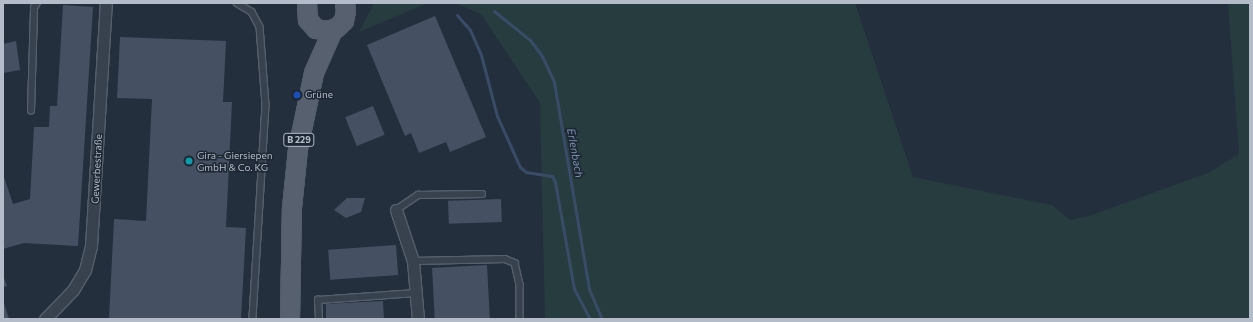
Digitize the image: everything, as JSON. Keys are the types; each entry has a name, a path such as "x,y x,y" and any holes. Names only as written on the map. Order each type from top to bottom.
{"main road":[{"path":"306,11 322,31 333,30 344,20 346,11 344,3"},
{"name":"B 229","path":"306,11 314,73"},
{"name":"B 229","path":"290,319 295,178 298,149 314,73 333,30"}],"street":[{"name":"Gewerbestraße","path":"46,319 73,290 85,270 91,246 106,3"},
{"path":"396,210 413,261 418,319"}],"lane":[{"path":"31,110 34,8 36,3"},
{"path":"237,3 252,12 260,27 266,105 253,319"},
{"path":"396,210 418,195 482,194"},
{"path":"413,261 505,259 514,263 520,285 520,319"},
{"path":"319,319 318,300 416,293"}],"green space":[{"path":"374,3 428,3 359,32"},
{"path":"455,3 855,3 913,177 1052,205 1070,220 1092,215 1208,173 1239,154 1228,3 1250,3 1250,319 545,319 540,103 481,14"}],"building":[{"path":"63,5 93,7 78,246 24,243 3,249 3,174 13,204 30,199 34,127 49,127 50,106 57,106"},
{"path":"435,16 486,137 450,152 446,142 419,153 411,133 405,136 367,45"},
{"name":"Gira - Giersiepen GmbH & Co. KG","path":"120,37 226,41 223,102 232,102 226,227 246,228 241,319 109,319 114,219 146,221 152,99 117,98"},
{"path":"16,41 20,70 3,73 3,44"},
{"path":"373,106 385,135 357,146 345,117"},
{"path":"347,198 365,198 361,212 346,218 334,210"},
{"path":"501,199 502,222 449,224 448,201"},
{"path":"396,245 398,275 330,280 328,250"},
{"path":"487,265 490,319 435,319 432,268"},
{"path":"3,275 7,286 3,287"},
{"path":"3,300 9,319 3,319"},
{"path":"383,301 384,319 326,319 326,304"}],"waterway":[{"name":"Erlenbach","path":"494,11 530,40 542,56 554,82 589,289 602,319"},
{"path":"457,15 470,30 481,55 497,116 520,167 526,172 552,176 555,182 574,289 590,319"}],"place":[{"name":"Grüne","path":"297,95"},
{"name":"Gira - Giersiepen GmbH & Co. KG","path":"189,161"}]}
